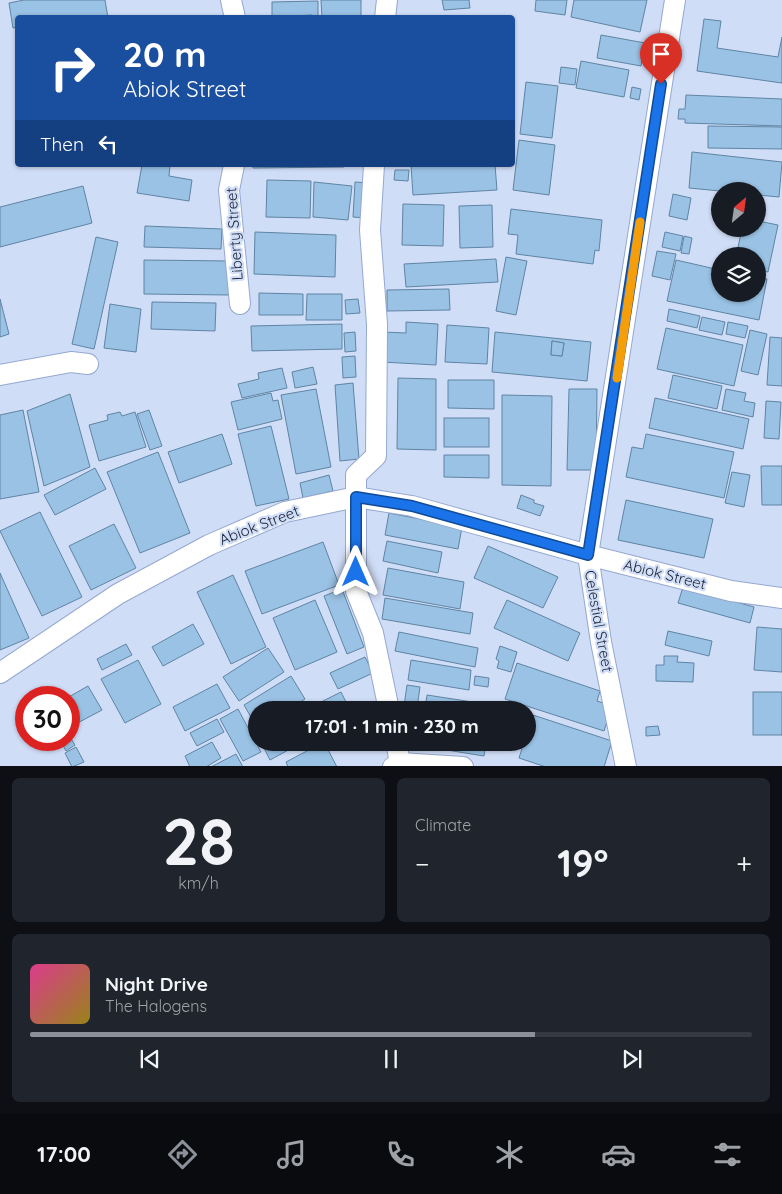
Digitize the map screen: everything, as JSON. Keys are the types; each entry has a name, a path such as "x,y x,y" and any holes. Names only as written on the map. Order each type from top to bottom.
{"street":[{"path":"231,0 234,15"},
{"path":"385,15 387,0"},
{"name":"Celestial Street","path":"626,766 601,642 588,555 675,0"},
{"name":"Liberty Street","path":"234,167 229,190 240,304"},
{"path":"374,167 370,230 377,324 376,456 356,476 356,591 373,633 387,701"},
{"path":"0,375 70,362 88,364"},
{"name":"Abiok Street","path":"0,672 118,594 209,545 285,512 356,497 412,506 588,555 731,591 782,598"},
{"path":"396,751 396,765 462,766"}],"building":[{"path":"24,0 105,0 108,15 15,15 15,28 13,28 9,3"},
{"path":"321,0 361,0 361,15 322,15"},
{"path":"442,0 469,0 470,8 444,10"},
{"path":"536,0 567,0 565,15 535,11"},
{"path":"574,0 647,0 640,32 571,17"},
{"path":"318,1 318,15 272,15 272,2"},
{"path":"704,19 721,21 717,48 778,57 782,37 782,83 697,71"},
{"path":"601,35 645,43 641,66 597,58"},
{"path":"581,61 629,70 624,97 576,88"},
{"path":"561,67 577,69 575,85 559,83"},
{"path":"526,82 558,86 552,138 520,134"},
{"path":"632,87 641,89 639,100 630,98"},
{"path":"686,95 782,99 782,126 685,123 685,119 678,119 679,109 685,109"},
{"path":"708,126 782,127 782,149 708,148"},
{"path":"519,140 555,145 549,195 513,190"},
{"path":"692,152 782,162 779,197 766,196 766,182 711,182 711,190 689,188"},
{"path":"142,167 170,167 169,176 192,180 189,201 137,193"},
{"path":"253,167 344,167 253,168"},
{"path":"411,167 495,167 497,190 413,195"},
{"path":"395,170 409,170 408,181 394,180"},
{"path":"267,180 311,181 310,218 266,217"},
{"path":"314,182 352,186 348,220 313,217"},
{"path":"355,182 368,183 366,218 353,217"},
{"path":"83,186 92,223 0,247 0,207"},
{"path":"673,194 691,198 687,220 669,216"},
{"path":"403,204 444,205 443,246 402,245"},
{"path":"492,205 493,247 460,248 459,206"},
{"path":"511,209 602,220 599,251 595,250 593,264 516,254 518,235 508,234"},
{"path":"766,223 778,225 768,272 766,272 766,247 738,247 740,238 766,238"},
{"path":"145,226 222,229 221,249 144,247"},
{"path":"255,232 336,235 335,277 254,274"},
{"path":"665,232 683,236 680,251 662,247"},
{"path":"684,236 692,238 689,254 681,253"},
{"path":"96,237 118,242 94,349 72,344"},
{"path":"657,251 676,254 670,280 652,276"},
{"path":"506,257 527,261 516,315 496,311"},
{"path":"496,259 498,282 406,287 404,264"},
{"path":"144,260 230,261 230,295 144,294"},
{"path":"676,260 711,268 711,302 763,302 759,320 667,301"},
{"path":"449,289 450,310 387,311 387,290"},
{"path":"259,293 303,294 303,315 259,315"},
{"path":"307,294 342,294 342,320 306,320"},
{"path":"0,299 9,334 0,337"},
{"path":"358,299 360,313 346,314 345,300"},
{"path":"152,302 216,303 215,331 151,329"},
{"path":"110,304 141,309 136,352 104,348"},
{"path":"669,309 700,316 697,328 667,321"},
{"path":"702,317 725,322 722,335 699,330"},
{"path":"406,322 438,324 436,365 382,362 383,332 406,333"},
{"path":"728,322 748,326 745,338 726,334"},
{"path":"342,324 342,349 252,351 251,326"},
{"path":"447,325 489,328 487,364 445,362"},
{"path":"666,328 743,345 734,386 657,369"},
{"path":"750,330 767,334 758,375 741,371"},
{"path":"355,332 356,351 345,352 344,333"},
{"path":"495,332 591,342 587,381 492,372","holes":["552,341 564,343 562,356 551,355"]},
{"path":"770,337 782,338 782,386 767,385"},
{"path":"552,341 564,343 562,356 551,355"},
{"path":"355,356 356,377 343,378 342,357"},
{"path":"313,367 317,384 295,388 292,372"},
{"path":"282,368 287,388 242,398 238,384 259,379 258,373"},
{"path":"673,375 722,386 717,409 668,398"},
{"path":"398,378 436,379 436,450 397,449"},
{"path":"448,380 494,380 494,409 448,408"},
{"path":"353,383 359,459 340,461 335,385"},
{"path":"316,389 331,467 296,474 281,395"},
{"path":"569,389 597,389 596,470 567,470"},
{"path":"726,389 746,393 744,401 755,403 753,417 722,410"},
{"path":"271,393 273,401 278,400 282,419 238,430 231,402"},
{"path":"70,394 90,467 44,486 27,411"},
{"path":"502,395 552,396 551,486 502,485"},
{"path":"655,398 749,419 743,449 649,428"},
{"path":"766,401 781,402 779,439 764,438"},
{"path":"23,410 39,492 0,499 0,415"},
{"path":"149,410 162,446 150,450 137,414"},
{"path":"120,412 122,416 135,412 146,447 99,461 89,425 108,420 107,415"},
{"path":"444,418 489,418 489,447 444,447"},
{"path":"271,426 289,499 256,506 238,434"},
{"path":"222,434 232,464 179,483 168,452"},
{"path":"646,434 734,452 724,498 626,477 632,447 643,449"},
{"path":"158,452 190,533 140,553 107,472"},
{"path":"444,455 489,455 489,478 444,477"},
{"path":"761,466 782,466 782,505 762,505"},
{"path":"95,468 106,489 55,515 44,495"},
{"path":"732,472 750,475 744,507 725,503"},
{"path":"329,475 333,491 303,498 300,483"},
{"path":"521,495 534,500 534,503 544,506 540,516 517,508"},
{"path":"626,500 713,519 704,558 618,540"},
{"path":"40,512 82,597 42,616 0,531"},
{"path":"389,513 462,527 458,549 385,535"},
{"path":"114,524 136,568 91,590 69,546"},
{"path":"387,541 442,552 438,573 383,561"},
{"path":"323,542 339,585 262,614 245,571"},
{"path":"488,546 558,577 543,608 474,578"},
{"path":"388,568 464,582 460,609 383,595"},
{"path":"0,573 29,638 0,650"},
{"path":"233,575 266,647 231,664 197,592"},
{"path":"683,587 754,607 750,623 678,603"},
{"path":"342,589 364,647 347,654 324,596"},
{"path":"385,598 473,613 470,634 382,619"},
{"path":"315,600 337,652 295,670 273,618"},
{"path":"507,600 580,633 568,661 494,628"},
{"path":"193,624 204,644 163,666 152,647"},
{"path":"757,627 782,629 782,672 754,670"},
{"path":"668,631 712,641 709,656 665,645"},
{"path":"399,632 478,648 475,667 395,651"},
{"path":"126,644 132,655 102,670 97,659"},
{"path":"500,646 517,652 511,672 497,668 499,661 496,659"},
{"path":"268,648 284,672 239,701 223,677"},
{"path":"664,656 678,656 677,662 694,663 693,682 656,681 656,665 664,665"},
{"path":"365,657 373,673 338,689 330,673"},
{"path":"138,660 161,704 125,723 101,679"},
{"path":"411,660 471,670 469,690 408,680"},
{"path":"517,663 600,691 597,701 612,706 604,731 536,709 536,701 511,701 505,699"},
{"path":"291,676 305,699 302,701 250,701"},
{"path":"475,676 489,678 488,687 474,685"},
{"path":"217,684 230,708 185,731 173,707"},
{"path":"407,685 420,687 418,701 405,701"},
{"path":"88,686 102,710 80,722 80,691"},
{"path":"341,692 346,701 323,701"},
{"path":"753,692 782,692 782,735 753,735"},
{"path":"427,695 466,701 426,701"},
{"path":"248,703 248,712 244,705"},
{"path":"238,709 248,728 248,751 261,752 243,761 220,719"},
{"path":"536,716 612,741 604,766 543,766 519,758 521,751 536,751"},
{"path":"217,719 224,732 197,746 190,733"},
{"path":"658,726 660,735 646,736 646,727"},
{"path":"212,742 221,758 208,766 190,766 185,756"},
{"path":"78,751 84,762 72,766 65,753"},
{"path":"266,751 286,751 270,760"},
{"path":"307,751 329,751 336,766 288,766 286,762"},
{"path":"453,751 485,751 484,756"},
{"path":"236,754 242,766 213,766"}],"slow traffic":[{"path":"617,378 640,222"}],"route":[{"path":"356,572 356,497 412,506 588,555 661,84"}]}
